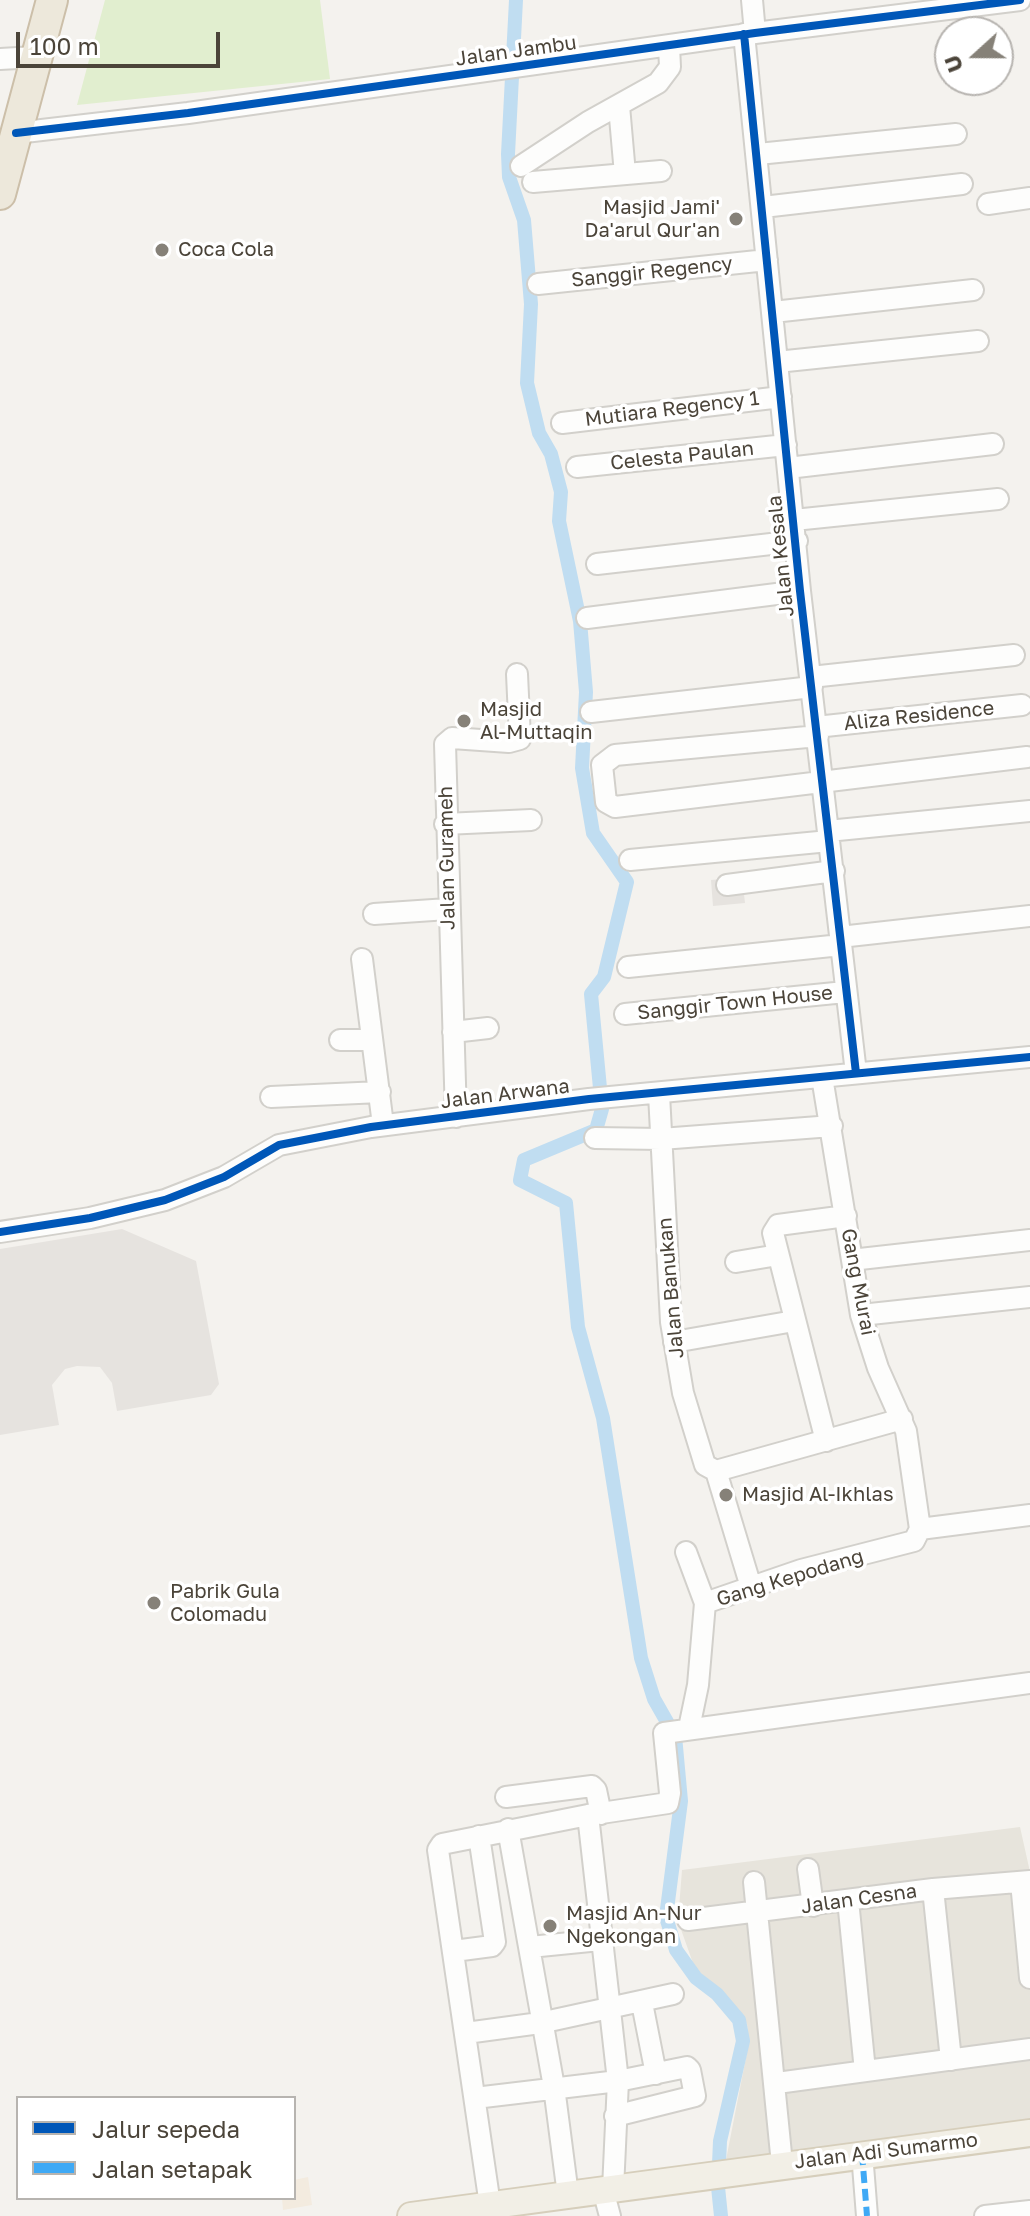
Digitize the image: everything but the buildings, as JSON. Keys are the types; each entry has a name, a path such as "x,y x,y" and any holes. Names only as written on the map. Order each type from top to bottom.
{"highway":[{"path":"0,194 52,0"}],"main road":[{"name":"Jalan Adi Sumarmo","path":"411,2216 862,2153 1030,2133"}],"street":[{"name":"Jalan Kesala","path":"752,0 750,34 767,260 800,591 856,1073"},
{"name":"Jalan Jambu","path":"16,133 1020,0"},
{"path":"661,171 527,174 666,75 672,57 669,46"},
{"path":"0,59 35,57"},
{"path":"619,106 625,174"},
{"path":"758,154 956,134"},
{"path":"763,207 962,184"},
{"path":"988,204 1030,198"},
{"name":"Sanggir Regency","path":"538,284 767,260"},
{"path":"773,312 973,290"},
{"path":"777,362 978,341"},
{"name":"Mutiara Regency 1","path":"562,423 781,397"},
{"path":"788,468 993,444"},
{"name":"Celesta Paulan","path":"577,467 786,445"},
{"path":"597,564 998,499"},
{"path":"587,618 800,591"},
{"path":"591,712 1014,655"},
{"name":"Jalan Gurameh","path":"456,1117 445,744 452,738 509,742 520,739 517,674"},
{"name":"Aliza Residence","path":"822,782 615,807 610,806 604,797 602,765 615,755 1022,705"},
{"path":"822,782 1027,757"},
{"path":"630,860 1030,811"},
{"path":"445,824 531,820"},
{"path":"727,885 834,871"},
{"path":"374,914 448,909"},
{"path":"628,967 1030,916"},
{"path":"362,959 383,1125"},
{"name":"Sanggir Town House","path":"625,1014 845,992"},
{"path":"453,1032 488,1028"},
{"path":"340,1040 372,1040"},
{"name":"Jalan Arwana","path":"0,1232 90,1218 165,1200 224,1177 279,1145 383,1125 599,1098 1030,1057"},
{"name":"Gang Murai","path":"822,1077 861,1315 878,1368 902,1419 911,1457 920,1529"},
{"path":"271,1097 380,1092"},
{"name":"Jalan Banukan","path":"659,1094 674,1342 683,1393 705,1465 716,1471 751,1587"},
{"path":"595,1138 661,1139 832,1126"},
{"path":"826,1441 773,1233 778,1225 846,1216"},
{"path":"860,1259 1030,1240"},
{"path":"736,1262 778,1255"},
{"path":"861,1315 1030,1297"},
{"path":"674,1342 794,1321"},
{"path":"716,1471 902,1419"},
{"path":"920,1529 1030,1515"},
{"name":"Gang Kepodang","path":"686,1552 705,1603 801,1570 895,1548 914,1541 920,1529"},
{"path":"490,2205 438,1850 442,1844 508,1829 668,1803 679,1730 698,1685 705,1603"},
{"path":"679,1730 1030,1683"},
{"path":"506,1797 592,1786 596,1790 594,1814 600,1940 618,2081 608,2189 610,2216"},
{"path":"508,1829 530,1947 540,2023 554,2087 568,2195"},
{"path":"454,1951 492,1946 495,1942 479,1836"},
{"path":"808,1869 813,1906"},
{"path":"1025,1881 1030,1978"},
{"name":"Jalan Cesna","path":"688,1920 759,1914 933,1889 1025,1881"},
{"path":"754,1882 777,2083 782,2164"},
{"path":"933,1889 951,2060"},
{"path":"848,1900 865,2071"},
{"path":"530,1947 600,1940"},
{"path":"466,2033 540,2023 673,1994"},
{"path":"642,2003 656,2074"},
{"path":"777,2083 1030,2049"},
{"path":"475,2098 618,2081 689,2068 695,2096 615,2116"},
{"path":"862,2153 867,2216"},
{"path":"985,2216 1030,2211"}],"shaded area":[{"path":"742,877 745,903 713,906 711,880"},
{"path":"122,1229 196,1261 219,1384 211,1395 117,1411 112,1383 100,1367 77,1366 65,1369 52,1385 59,1425 0,1435 0,1249"},
{"path":"1020,1827 1030,1872 1030,2124 725,2165 749,2042 747,2024 694,1966 678,1921 682,1870"},
{"path":"308,2177 312,2205 283,2210 282,2200 296,2200 296,2180"}],"green space":[{"path":"105,0 320,0 330,79 77,105"}],"waterway":[{"path":"516,0 508,154 509,177 524,220 531,304 527,383 539,433 551,454 561,492 559,521 580,621 586,692 582,768 593,833 627,882 604,977 591,994 602,1109 596,1130 524,1160 520,1180 566,1203 578,1327 603,1418 641,1658 654,1699 675,1736 681,1801 666,1917 676,1950 696,1978 717,1994 739,2020 743,2041 720,2141 718,2187 721,2216"}],"marked path":[{"path":"862,2153 867,2216"}],"cycle path":[{"path":"16,133 188,113 755,33 1020,0"},
{"path":"744,34 800,591 856,1073"},
{"path":"0,1232 90,1218 165,1200 224,1177 279,1145 371,1127 589,1099 1030,1057"}],"place":[{"name":"Masjid Jami' Da'arul Qur'an","path":"736,219"},
{"name":"Coca Cola","path":"162,250"},
{"name":"Masjid Al-Muttaqin","path":"464,721"},
{"name":"Masjid Al-Ikhlas","path":"726,1495"},
{"name":"Pabrik Gula Colomadu","path":"154,1603"},
{"name":"Masjid An-Nur Ngekongan","path":"550,1926"}]}
